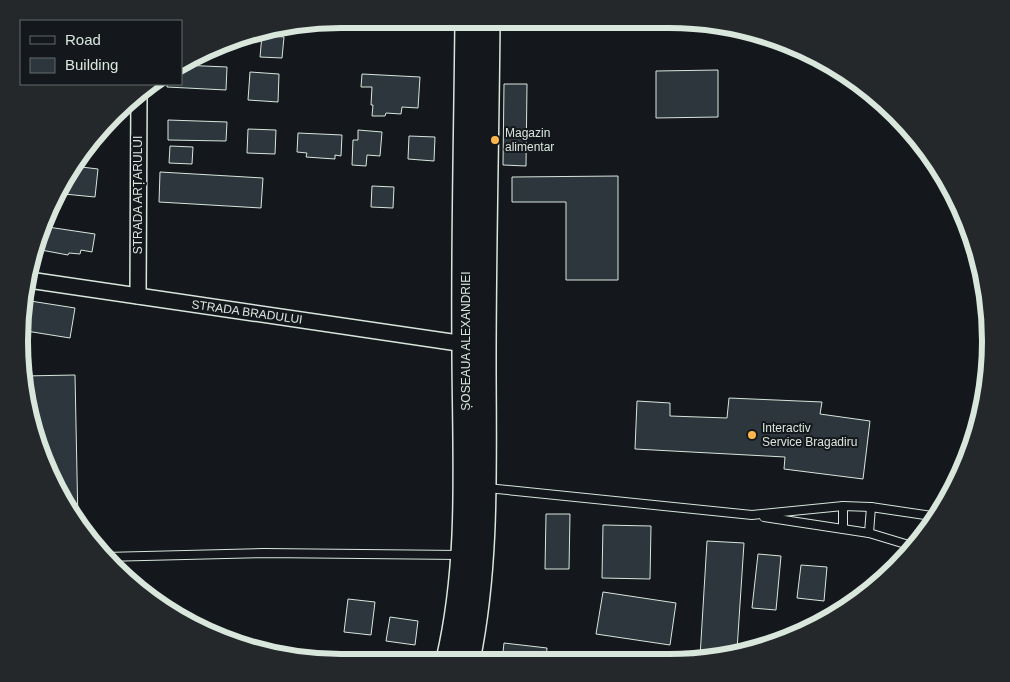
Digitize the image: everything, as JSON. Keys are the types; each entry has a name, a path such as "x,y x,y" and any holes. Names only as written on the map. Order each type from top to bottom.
{"highway":[{"name":"ȘOSEAUA ALEXANDRIEI","path":"450,654 460,602 466,483 465,344 468,28"},
{"name":"ȘOSEAUA ALEXANDRIEI","path":"468,654 479,585 484,488 483,362 487,28"}],"street":[{"name":"STRADA ARȚARULUI","path":"138,296 139,101"},
{"name":"STRADA BRADULUI","path":"34,281 465,344"}],"lane":[{"path":"484,488 752,515 869,533 908,545"},
{"path":"752,515 843,506 871,507 930,516"},
{"path":"843,506 843,529"},
{"path":"869,533 871,507"},
{"path":"113,557 264,554 463,555"}],"building":[{"path":"271,36 284,37 282,58 260,57 262,38"},
{"path":"192,65 227,67 226,90 167,87 167,85 182,85 182,71"},
{"path":"718,70 718,117 656,118 656,71"},
{"path":"250,72 279,74 278,102 248,100"},
{"path":"362,74 420,77 418,108 402,107 401,114 386,113 385,116 372,116 372,87 361,87"},
{"path":"504,84 527,84 526,166 503,165"},
{"path":"168,120 227,122 226,141 168,140"},
{"path":"248,129 276,130 275,154 247,153"},
{"path":"358,130 382,132 380,156 367,155 366,166 352,165 353,140 358,140"},
{"path":"298,133 342,135 341,156 335,155 335,159 306,157 307,153 297,152"},
{"path":"409,136 435,137 434,161 408,159"},
{"path":"170,146 193,147 192,164 169,163"},
{"path":"80,167 98,169 95,197 64,194"},
{"path":"160,172 263,178 261,208 159,202"},
{"path":"618,176 618,280 566,280 566,202 512,202 512,177"},
{"path":"372,186 394,187 393,208 371,207"},
{"path":"49,227 95,234 92,252 81,250 80,254 69,253 68,255 41,250"},
{"path":"30,301 75,308 70,338 28,331"},
{"path":"75,375 78,511 60,480 44,442 38,422 29,376"},
{"name":"Interactiv Service Bragadiru","path":"729,398 822,402 820,414 870,421 863,479 784,469 785,457 635,449 637,401 670,403 670,416 727,418"},
{"path":"546,514 570,514 569,569 545,569"},
{"path":"603,525 651,526 650,579 602,578"},
{"path":"707,541 744,543 737,647 700,653"},
{"path":"758,554 781,556 776,610 752,608"},
{"path":"801,565 827,567 824,601 797,598"},
{"path":"603,592 676,603 670,645 596,634"},
{"path":"348,599 375,602 371,635 344,632"},
{"path":"390,617 418,621 415,645 386,641"},
{"path":"504,643 547,648 547,654 503,654"}],"place":[{"name":"Magazin alimentar","path":"495,140"},
{"name":"Interactiv Service Bragadiru","path":"752,435"}]}
